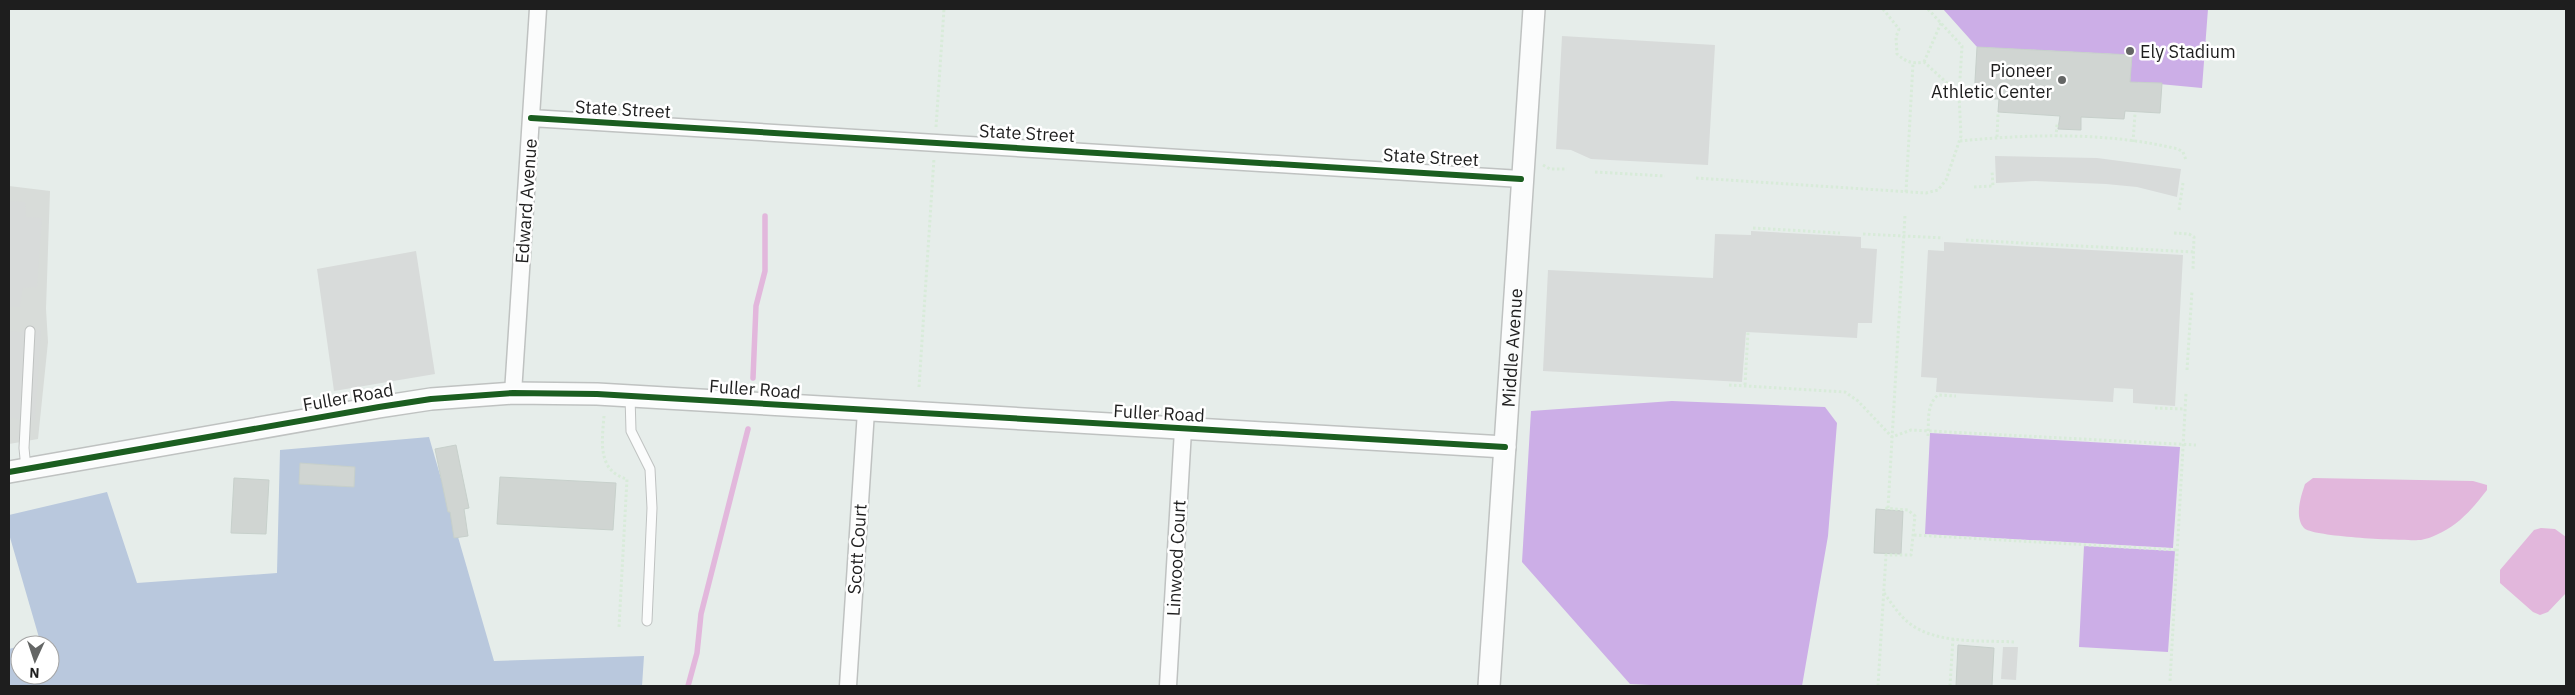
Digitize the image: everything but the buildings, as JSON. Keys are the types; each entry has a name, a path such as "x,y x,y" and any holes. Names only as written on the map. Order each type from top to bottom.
{"street":[{"name":"Edward Avenue","path":"513,393 538,9"},
{"name":"Middle Avenue","path":"1489,686 1521,179 1534,9"},
{"name":"State Street","path":"531,118 1521,179"},
{"name":"Fuller Road","path":"17,471 379,407 431,399 513,393 630,396 1184,430 1505,447"},
{"name":"Scott Court","path":"848,686 866,411"},
{"name":"Linwood Court","path":"1168,686 1184,430"}],"lane":[{"path":"17,471 24,448 30,331"},
{"path":"630,396 631,431 650,469 652,508 647,621"}],"path":[{"path":"936,130 944,9"},
{"path":"1883,9 1899,29 1896,37 1897,54 1904,60 1913,63 1924,62 1959,95"},
{"path":"1696,178 1906,192 1932,192 1938,190 1946,180 1961,136 1959,95 1962,46 1928,9"},
{"path":"1924,62 1941,23"},
{"path":"1906,192 1913,63"},
{"path":"1997,137 1998,114"},
{"path":"2133,142 2135,114"},
{"path":"2056,137 2057,124"},
{"path":"1960,141 1997,137 2056,137 2133,142 2178,149 2183,152 2186,160"},
{"path":"919,387 934,154"},
{"path":"1540,162 1550,169 1567,169"},
{"path":"1974,187 1993,186 1992,171"},
{"path":"1595,172 1665,176"},
{"path":"2179,210 2183,183"},
{"path":"1878,686 1886,555 1911,555 1914,535 1913,512 1885,508 1892,437 1904,215"},
{"path":"1753,228 1840,233"},
{"path":"2174,233 2189,234 2194,237 2193,269"},
{"path":"1863,234 1944,238"},
{"path":"1966,240 2194,252"},
{"path":"2187,370 2192,291"},
{"path":"1745,386 1748,332"},
{"path":"1729,385 1845,392 1858,401 1892,437"},
{"path":"2170,681 2186,393"},
{"path":"1928,436 1930,405 1933,399 1938,395 1956,396"},
{"path":"2155,408 2185,409"},
{"path":"604,416 602,450 604,462 618,476 628,479 619,627"},
{"path":"1892,437 1911,430 2196,445"},
{"path":"1914,535 2178,550"},
{"path":"1884,592 1911,625 1941,637 2016,642"},
{"path":"1950,686 1953,638"}],"shaded area":[{"name":"Ely Stadium","path":"1943,9 2208,9 2202,88 2138,82 2137,95 2129,94 2132,55 1977,47"},
{"path":"1562,36 1715,45 1708,165 1591,159 1571,150 1556,149"},
{"path":"1995,156 2097,158 2181,169 2177,197 2137,187 2106,184 2035,181 1996,183"},
{"path":"9,186 50,191 46,309 48,342 38,439 9,444"},
{"path":"9,201 25,202 26,217 42,218 37,287 23,288 20,307 9,307"},
{"path":"1751,231 1861,237 1861,248 1877,249 1872,323 1858,323 1857,338 1746,332 1742,382 1543,371 1548,270 1713,278 1715,234 1751,235"},
{"path":"1944,242 2183,255 2175,406 2133,403 2133,389 2114,388 2113,402 1936,392 1937,378 1921,377 1928,250 1944,251"},
{"path":"416,251 435,374 334,391 317,269"},
{"path":"25,329 41,330 35,420 9,418 9,331 21,332"},
{"path":"1672,401 1825,407 1837,423 1828,536 1802,686 1671,686 1630,684 1522,562 1531,411"},
{"path":"1930,433 2180,447 2173,548 1925,534"},
{"path":"429,437 494,661 644,656 642,686 9,686 10,649 10,685 60,685 60,635 38,635 9,534 9,515 107,492 137,583 277,573 280,450"},
{"path":"2313,478 2473,481 2487,485 2487,490 2471,510 2458,522 2431,537 2421,540 2360,538 2323,534 2304,528 2299,518 2300,500 2305,484"},
{"path":"2541,528 2555,529 2566,537 2566,593 2548,612 2540,615 2533,612 2500,583 2500,570 2534,530"},
{"path":"2084,546 2175,551 2168,652 2079,647"},
{"path":"2003,647 2018,647 2016,680 2001,679"}],"waterway":[{"path":"753,378 756,306 765,271 765,216"},
{"path":"688,686 697,653 701,614 748,429"}],"cycle path":[{"path":"531,118 1521,179"},
{"path":"9,472 379,407 431,399 513,393 597,394 1505,447"}],"place":[{"name":"Ely Stadium","path":"2130,51"},
{"name":"Pioneer Athletic Center","path":"2062,80"}]}
